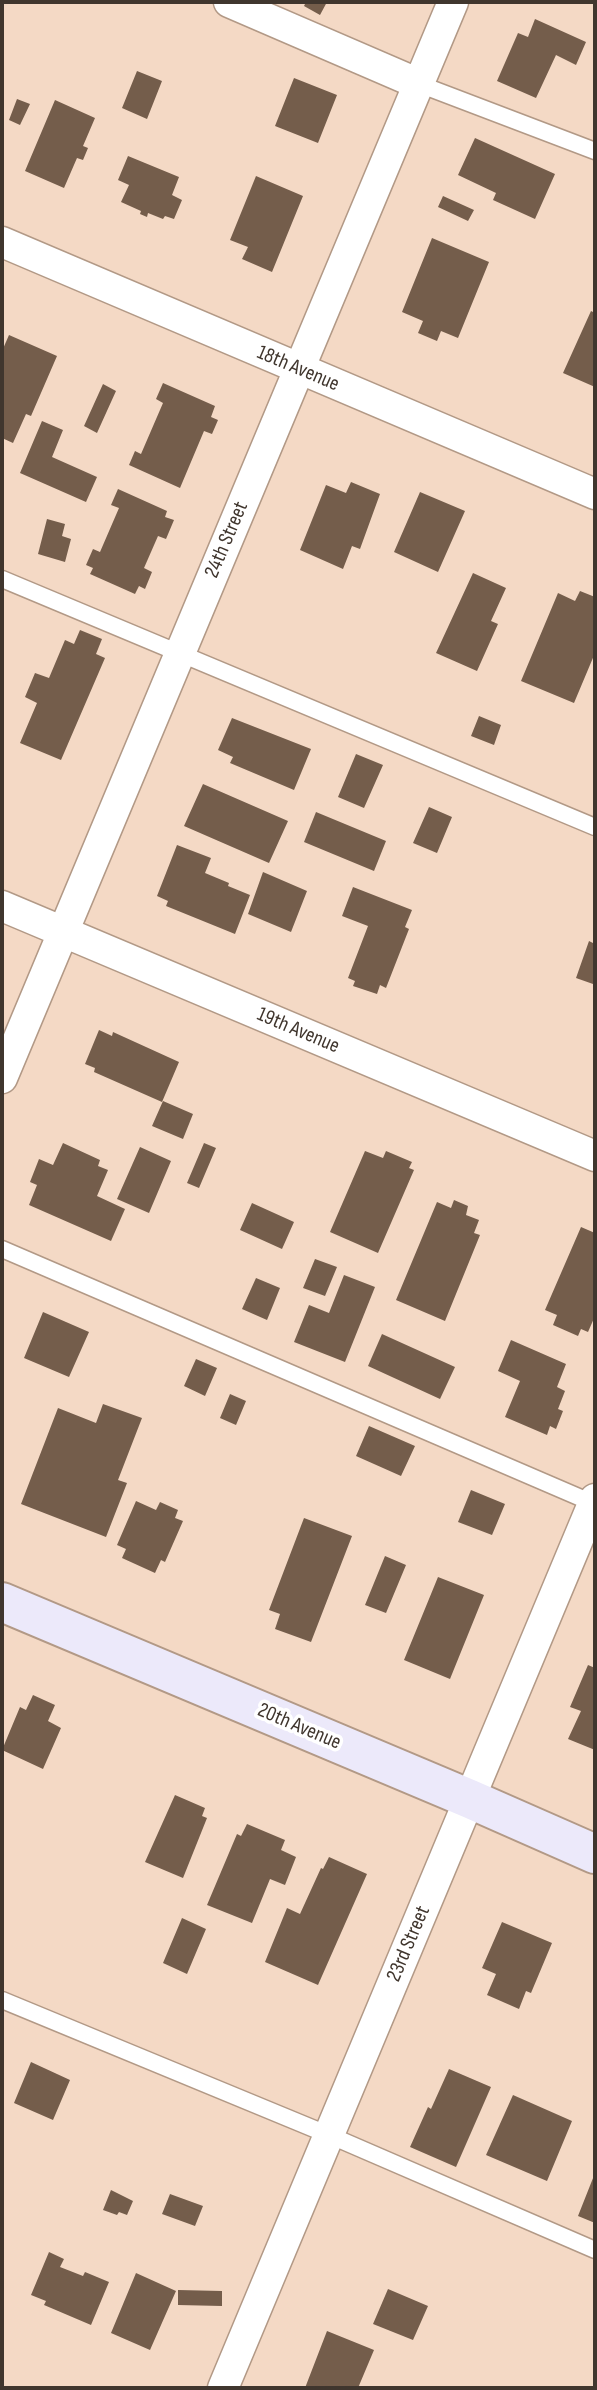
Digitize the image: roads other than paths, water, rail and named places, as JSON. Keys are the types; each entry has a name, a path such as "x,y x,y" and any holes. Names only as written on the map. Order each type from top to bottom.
{"street":[{"path":"229,2 419,84"},
{"name":"24th Street","path":"2,1078 453,2"},
{"name":"18th Avenue","path":"2,242 595,494"},
{"name":"19th Avenue","path":"2,906 595,1156"},
{"name":"23rd Street","path":"223,2388 595,1502"},
{"name":"20th Avenue","path":"2,1602 595,1854"}],"lane":[{"path":"419,84 595,151"},
{"path":"2,579 595,827"},
{"path":"2,1249 595,1502"},
{"path":"2,2000 330,2135 595,2250"}]}
